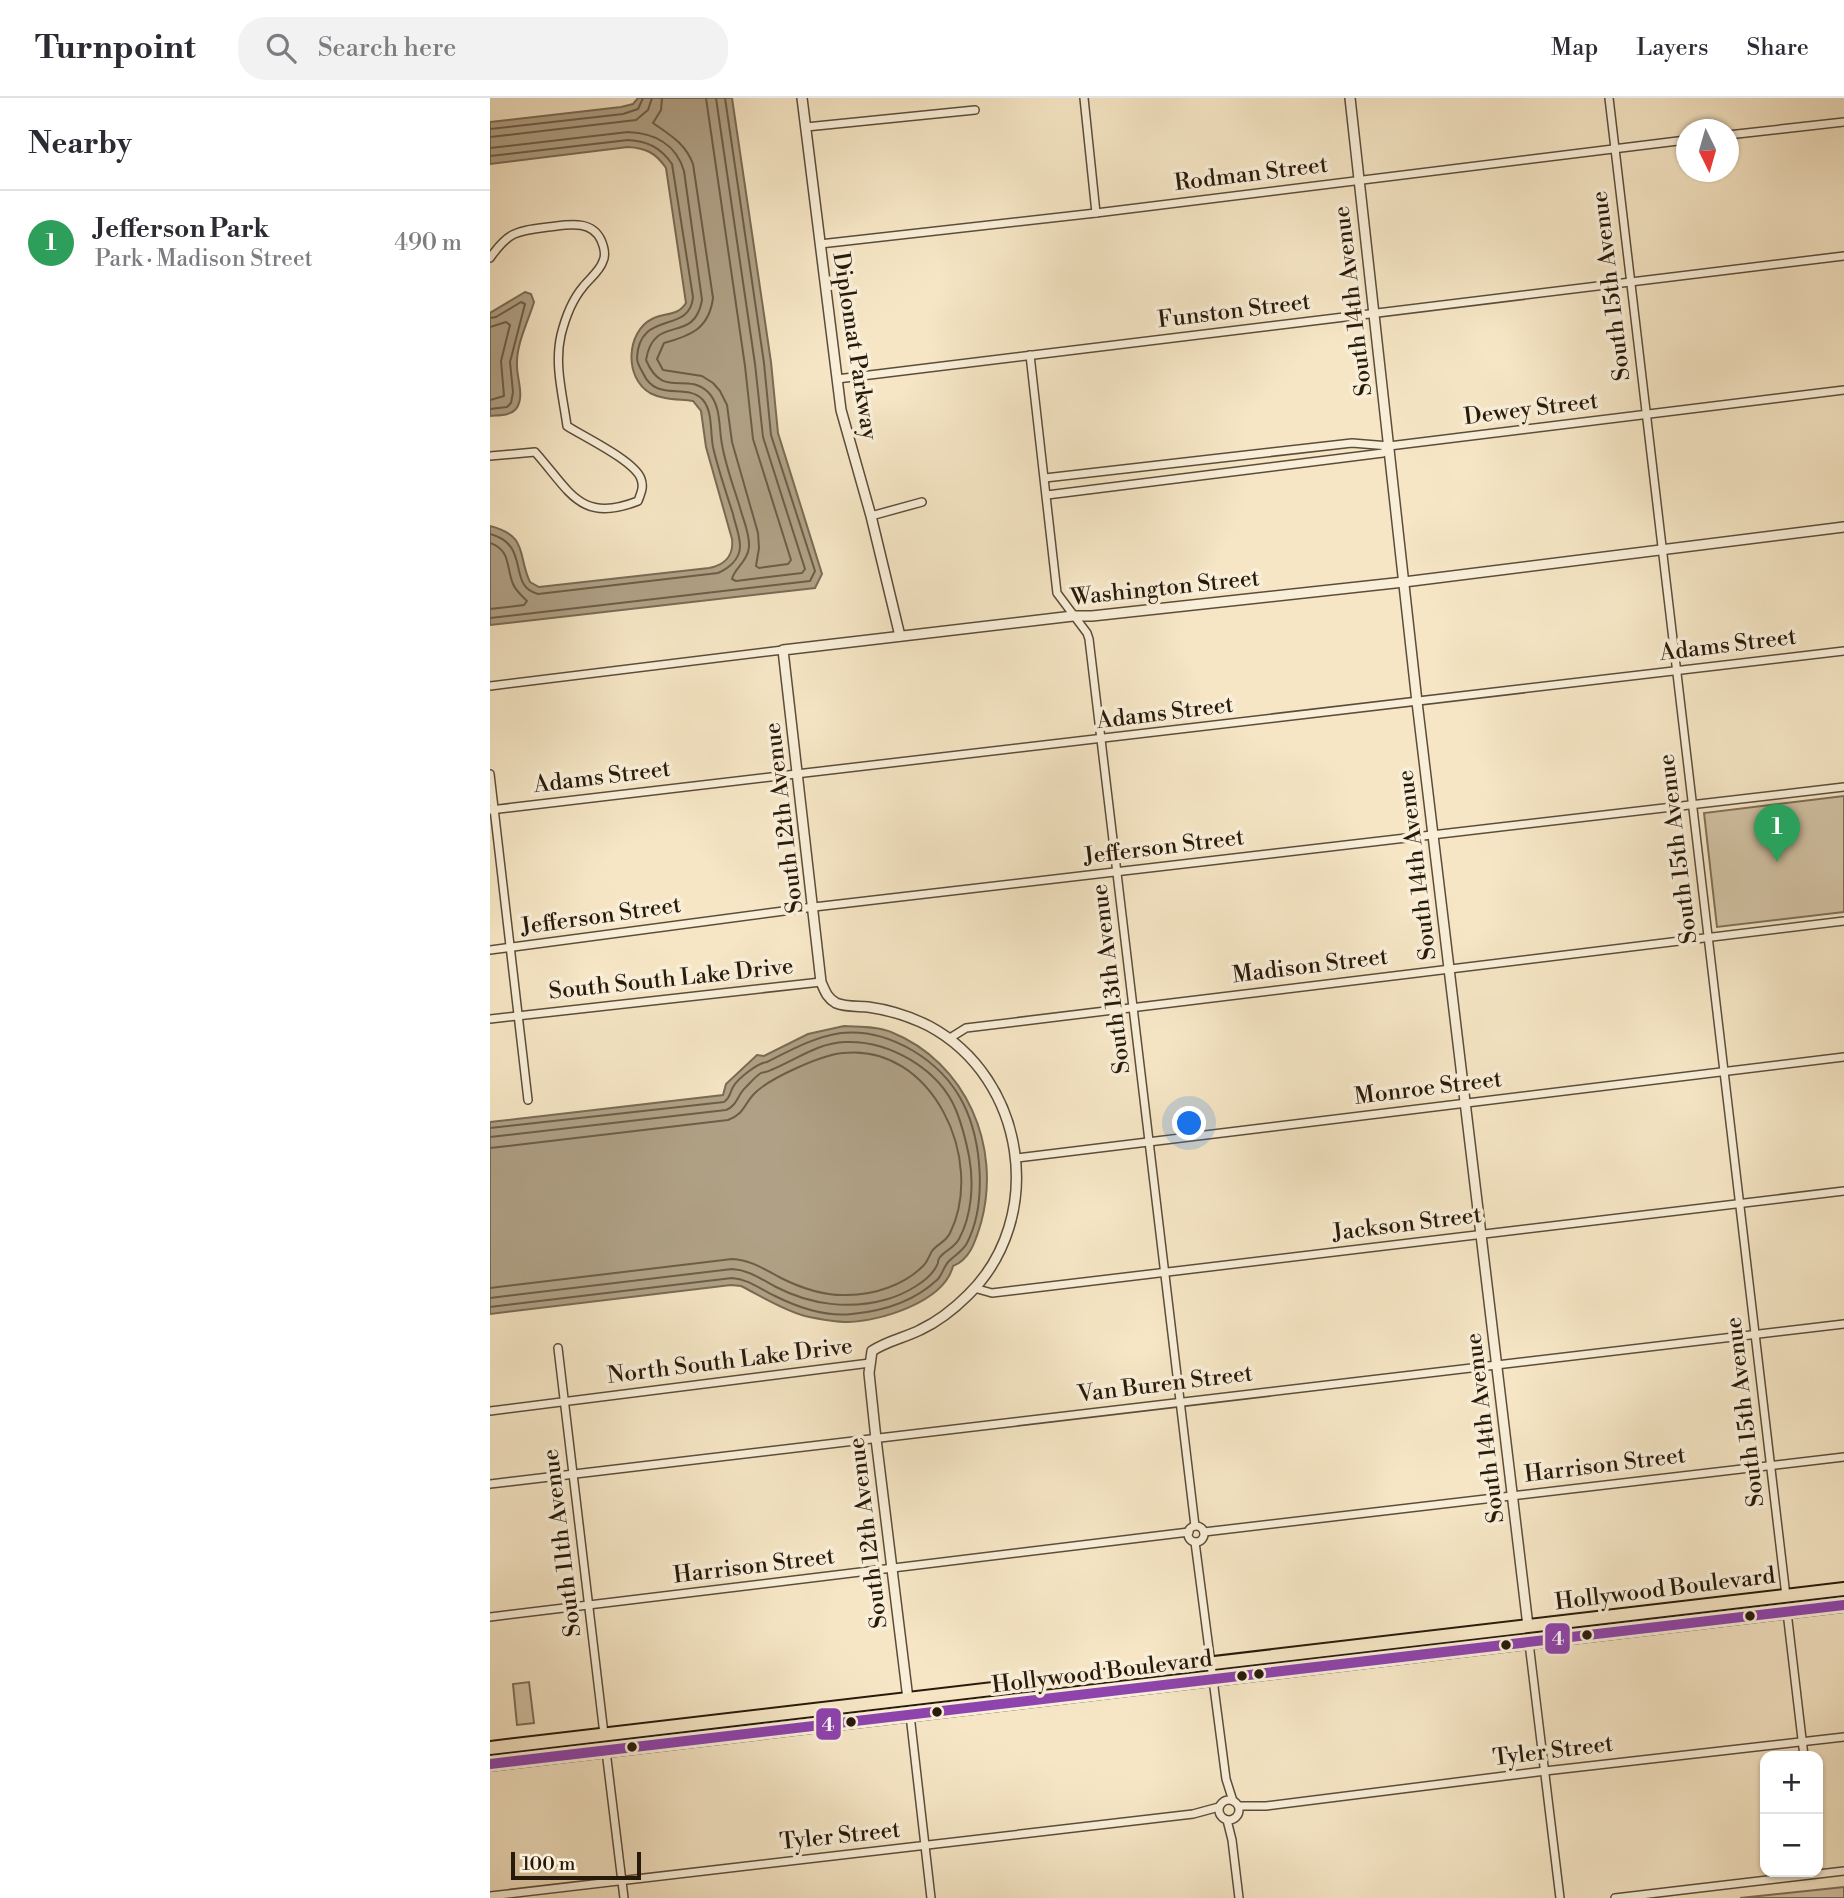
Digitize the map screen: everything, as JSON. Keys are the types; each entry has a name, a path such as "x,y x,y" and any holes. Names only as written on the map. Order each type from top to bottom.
{"main road":[{"name":"Hollywood Boulevard","path":"490,1748 1840,1589"},
{"path":"1787,1612 1799,1604 1840,1589"},
{"path":"1741,1616 1786,1596"},
{"name":"Hollywood Boulevard","path":"490,1764 1844,1605"},
{"path":"607,1751 656,1728"},
{"path":"571,1754 604,1734"}],"street":[{"name":"Diplomat Parkway","path":"802,98 837,379 848,441 871,516 900,636"},
{"path":"1084,98 1096,213"},
{"name":"South 14th Avenue","path":"1350,98 1417,702 1528,1626"},
{"name":"South 15th Avenue","path":"1609,98 1786,1596"},
{"path":"806,127 975,110"},
{"path":"1739,134 1844,122"},
{"name":"Rodman Street","path":"820,244 1096,213 1676,141"},
{"path":"490,258 503,240 522,230 579,224 590,228 600,237 604,250 603,262 581,288 560,338 557,360 567,426 631,466 641,477 643,488 638,501 619,508 590,508 578,500 535,452 490,456"},
{"name":"Funston Street","path":"837,379 1844,256"},
{"name":"South 13th Avenue","path":"1030,355 1057,593 1089,639 1180,1401 1192,1529"},
{"name":"Dewey Street","path":"1045,478 1352,443 1389,446 1844,390"},
{"name":"Dewey Street","path":"1047,495 1383,453 1389,446"},
{"path":"871,516 922,502"},
{"name":"Washington Street","path":"490,686 1073,616 1404,582 1844,527"},
{"name":"South 12th Avenue","path":"783,650 821,982"},
{"name":"Adams Street","path":"492,810 1844,651"},
{"path":"490,774 492,810 528,1100"},
{"name":"Jefferson Street","path":"490,950 814,907 1844,787"},
{"name":"Madison Street","path":"950,1038 966,1028 1844,921"},
{"name":"South South Lake Drive","path":"490,1019 821,982 826,995 838,1004 883,1009 905,1015 950,1038 969,1057 999,1098 1017,1158"},
{"name":"Monroe Street","path":"1017,1158 1844,1057"},
{"name":"North South Lake Drive","path":"490,1411 870,1363 872,1351 886,1342 924,1329 957,1305 986,1274 1003,1242 1013,1203 1017,1158"},
{"name":"Jackson Street","path":"974,1288 992,1293 1844,1191"},
{"name":"Van Buren Street","path":"490,1484 1844,1324"},
{"name":"South 11th Avenue","path":"558,1348 604,1734"},
{"name":"South 12th Avenue","path":"870,1363 876,1438 908,1699"},
{"name":"Harrison Street","path":"1204,1532 1844,1457"},
{"path":"1195,1542 1202,1539 1204,1532 1201,1527 1192,1529 1191,1539 1195,1542 1239,1898"},
{"name":"Harrison Street","path":"490,1616 891,1569 1192,1529"},
{"path":"1787,1612 1804,1751"},
{"path":"1529,1643 1559,1898"},
{"path":"910,1715 931,1898"},
{"name":"Tyler Street","path":"490,1896 1844,1737"},
{"path":"607,1751 624,1898"},
{"path":"1823,1873 1844,1871"},
{"path":"1615,1898 1785,1877"}],"shaded area":[{"path":"1844,796 1844,912 1717,927 1704,813"},
{"path":"529,1682 534,1723 517,1725 513,1684"},
{"path":"1844,1887 1844,1898 1740,1898"}],"water":[{"path":"638,98 732,98 771,362 778,433 822,574 815,588 490,625 490,526 511,535 516,541 530,582 539,587 709,568 719,565 730,555 732,539 706,447 701,411 693,401 665,398 650,393 636,377 632,366 633,344 643,325 679,310 686,303 666,168 650,152 628,147 490,164 490,122 621,107 633,104"},
{"path":"525,292 531,294 534,302 518,350 519,404 511,413 490,416 490,313"},
{"path":"844,1026 886,1030 917,1046 940,1064 958,1085 972,1110 982,1137 986,1194 981,1223 968,1254 953,1266 947,1279 937,1290 910,1307 877,1318 848,1322 805,1316 780,1307 741,1286 731,1285 490,1314 490,1122 723,1095 726,1084 757,1055 764,1056 808,1034"}],"transit line":[{"name":"4","path":"490,1764 1844,1605"}],"place":[{"name":"Jefferson Park","path":"1777,862"}]}
